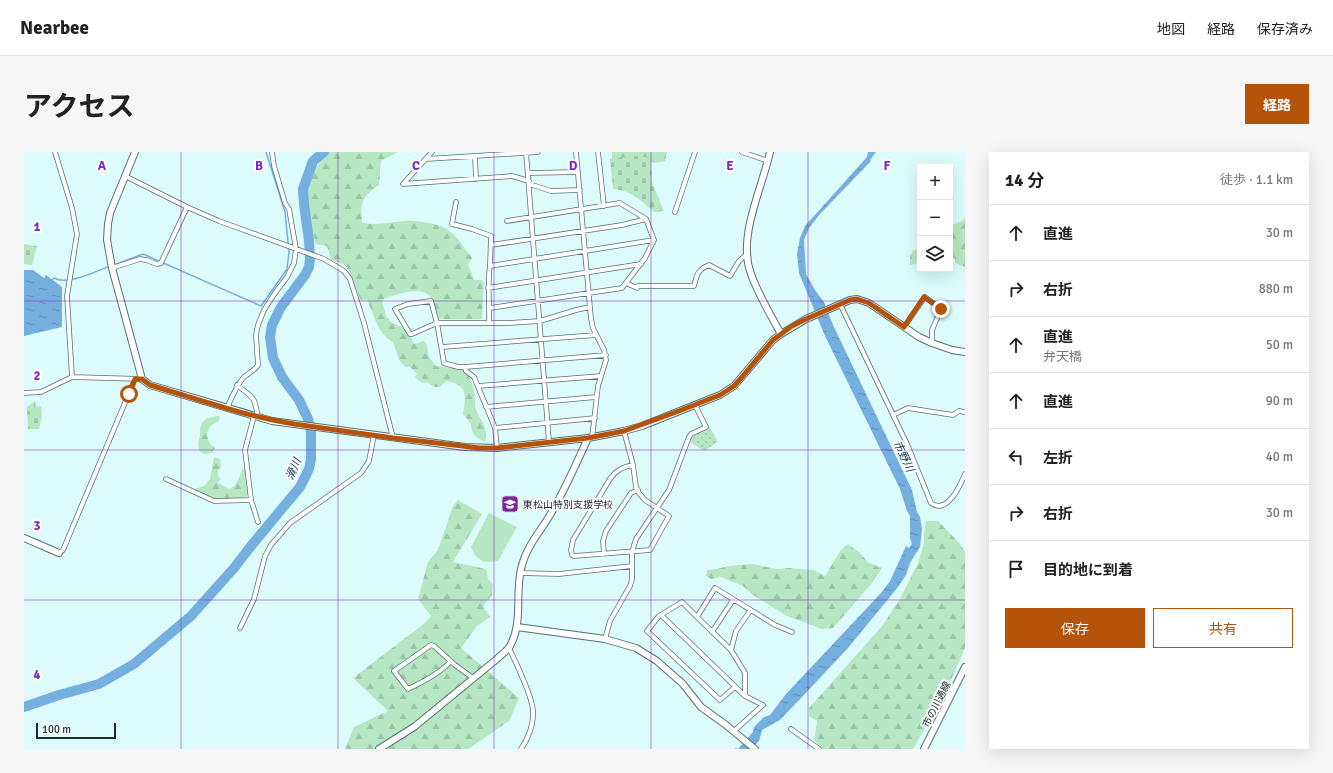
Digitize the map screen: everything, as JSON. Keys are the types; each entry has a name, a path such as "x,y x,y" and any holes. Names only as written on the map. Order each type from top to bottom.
{"street":[{"path":"55,152 72,208 77,234 67,296 72,377"},
{"path":"135,152 110,213 107,240 112,268 142,379"},
{"path":"227,408 238,385 258,365 256,335 258,325 268,304 287,277 294,263 297,250 289,209 284,203 274,166 272,152"},
{"path":"432,152 403,184 512,176 551,191 580,190"},
{"path":"526,152 549,442"},
{"path":"426,159 538,152"},
{"path":"379,749 414,727 509,648 517,627 520,573 524,558 562,494 590,438 595,418 596,398 605,365 606,355 592,325 576,152"},
{"path":"598,152 604,206"},
{"path":"676,212 695,152"},
{"path":"742,152 768,161"},
{"path":"770,152 749,226 746,243 750,273 781,334"},
{"path":"475,156 476,179"},
{"path":"528,173 578,172"},
{"path":"125,176 187,207 233,227 324,259 344,271 350,279 364,323 393,438"},
{"path":"456,202 452,224 491,236 488,288 490,323"},
{"path":"507,221 620,203 646,219 654,240"},
{"path":"112,268 140,259 158,264 161,263 187,207"},
{"path":"491,245 622,225 646,219"},
{"path":"490,266 654,240"},
{"path":"490,308 622,288 640,264 654,240"},
{"path":"626,283 637,288 638,286 694,286 697,272 706,266 709,265 730,276 739,261 747,254"},
{"path":"488,288 640,264"},
{"path":"904,327 924,297 941,309 932,330 932,343"},
{"path":"24,393 41,392 72,377 142,379 150,385 227,408 298,425 465,447 497,448 590,438 624,431 642,426 720,395 734,386 773,340 781,334 806,319 850,300 863,300 869,303 904,327 932,343 952,350 965,352"},
{"path":"590,307 540,321 490,323 437,322 412,334 410,334 395,309 408,304 431,301 437,322 444,363 458,367 465,368 606,355"},
{"path":"840,304 916,463 931,503 940,507 945,505 956,491 965,474"},
{"path":"442,347 596,335"},
{"path":"465,368 466,371 474,377 495,428 497,448"},
{"path":"478,386 601,376"},
{"path":"24,538 59,553 63,550 135,379"},
{"path":"238,385 253,397 255,402 256,416 244,450 251,500 258,522"},
{"path":"486,407 596,398"},
{"path":"605,638 610,621 630,586 632,579 632,552 636,539 672,484 675,471 689,437 691,434 707,426 695,405"},
{"path":"893,415 908,408 952,415 959,411 965,412"},
{"path":"495,428 595,418"},
{"path":"624,431 633,465 638,490 642,497 669,516 650,550 572,555 572,545 581,527 614,473 621,468 633,465"},
{"path":"240,628 254,599 266,556 271,545 290,523 361,473 369,461 374,435"},
{"path":"166,479 214,501 251,500"},
{"path":"604,554 603,541 606,532 628,496 638,490"},
{"path":"520,573 559,574 632,566"},
{"path":"697,617 715,588 750,611 775,625 792,632"},
{"path":"712,632 733,600"},
{"path":"735,687 720,700 647,631 661,615 682,602 732,650 745,673 745,696"},
{"path":"732,650 736,631 750,611"},
{"path":"661,615 745,696 763,706 736,733"},
{"path":"517,627 605,638 636,648 657,661 683,684 701,707 755,749"},
{"path":"450,662 447,666 421,683 408,689 394,671 431,645 434,646 450,662 473,678"},
{"path":"509,648 526,688 533,711 533,721 521,749"},
{"name":"市の川通線","path":"924,749 965,667"},
{"path":"791,730 819,749"}],"green space":[{"path":"329,152 398,152 381,161 379,185 365,197 363,201 362,223 378,224 409,221 425,222 436,225 445,228 453,234 472,258 468,264 474,280 481,280 484,282 482,319 439,319 433,301 424,292 412,291 398,294 385,298 382,301 386,316 392,323 402,327 412,338 414,344 424,341 427,345 429,357 436,366 464,369 473,386 476,410 486,433 485,442 475,435 471,424 463,414 465,396 462,388 446,381 440,387 434,387 427,382 422,383 415,377 417,374 410,367 406,367 399,360 393,342 383,334 367,300 361,301 349,271 343,264 331,260 327,246 316,244 309,223 307,193 316,167"},
{"path":"612,152 667,152 665,161 655,163 651,162 650,159 612,159"},
{"path":"636,156 651,158 652,182 664,211 654,212 640,200 625,191 613,189 610,159"},
{"path":"965,217 965,267 955,263 955,259 953,257 953,225 962,221"},
{"path":"24,244 37,246 32,265 24,264"},
{"path":"917,249 917,262 910,265 910,256 913,251"},
{"path":"35,401 36,407 41,406 42,416 39,429 28,429 27,407"},
{"path":"220,416 219,420 209,428 207,434 210,443 215,448 212,453 201,453 198,445 200,428 203,422 207,419"},
{"path":"710,428 718,442 704,451 690,442 692,437"},
{"path":"214,457 220,459 221,468 218,470 220,479 218,483 229,489 232,488 238,481 243,469 245,469 248,495 244,498 219,500 195,489 204,486 210,479"},
{"path":"458,500 482,514 453,562 486,569 488,579 493,584 492,595 483,606 490,617 477,626 461,648 519,698 509,721 468,749 345,749 354,727 388,711 353,678 425,623 431,616 418,599 428,562 438,550 453,506"},
{"path":"489,513 517,527 498,561 484,562 476,556 471,547"},
{"path":"926,521 938,521 959,543 965,552 965,648 960,661 913,749 823,749 814,740 817,721 809,716 809,708 883,625 901,597 918,563 924,543"},
{"path":"848,544 859,552 869,563 882,568 872,583 833,628 822,629 787,616 753,595 743,586 721,577 711,579 706,576 707,570 728,566 753,564 776,569 790,568 813,570 825,576 841,550"}],"water":[{"path":"868,152 876,152 870,160 871,161 820,214 809,228 804,240 806,274 824,302 833,325 912,490 922,529 920,547 910,563 906,575 898,587 848,648 780,720 762,730 759,741 751,749 738,749 753,732 754,727 764,717 770,715 786,694 881,593 890,581 906,546 909,548 912,544 910,538 910,516 900,489 825,336 799,273 797,254 800,238 805,226 867,157"},
{"path":"24,270 33,270 44,278 46,275 62,287 62,327 24,336"}],"waterway":[{"path":"114,265 143,254 261,306 287,269 289,252 285,212 266,152"},
{"name":"滑川","path":"24,707 59,695 99,684 134,664 191,616 234,568 300,487 309,469 311,459 311,431 308,419 299,400 282,377 273,358 270,337 272,325 281,307 305,275 309,267 309,241 303,189 313,161 324,152"},
{"path":"52,280 54,278 60,280 74,279 110,266"}],"place":[{"name":"東松山特別支援学校","path":"510,504"}],"route":[{"path":"129,394 135,379 142,379 150,385 272,420 465,447 497,448 592,438 624,431 642,426 720,395 734,386 773,340 781,334 792,326 806,319 850,300 863,300 904,327 924,297 941,309"}],"water label":[{"name":"市野川","path":"904,456"}]}
